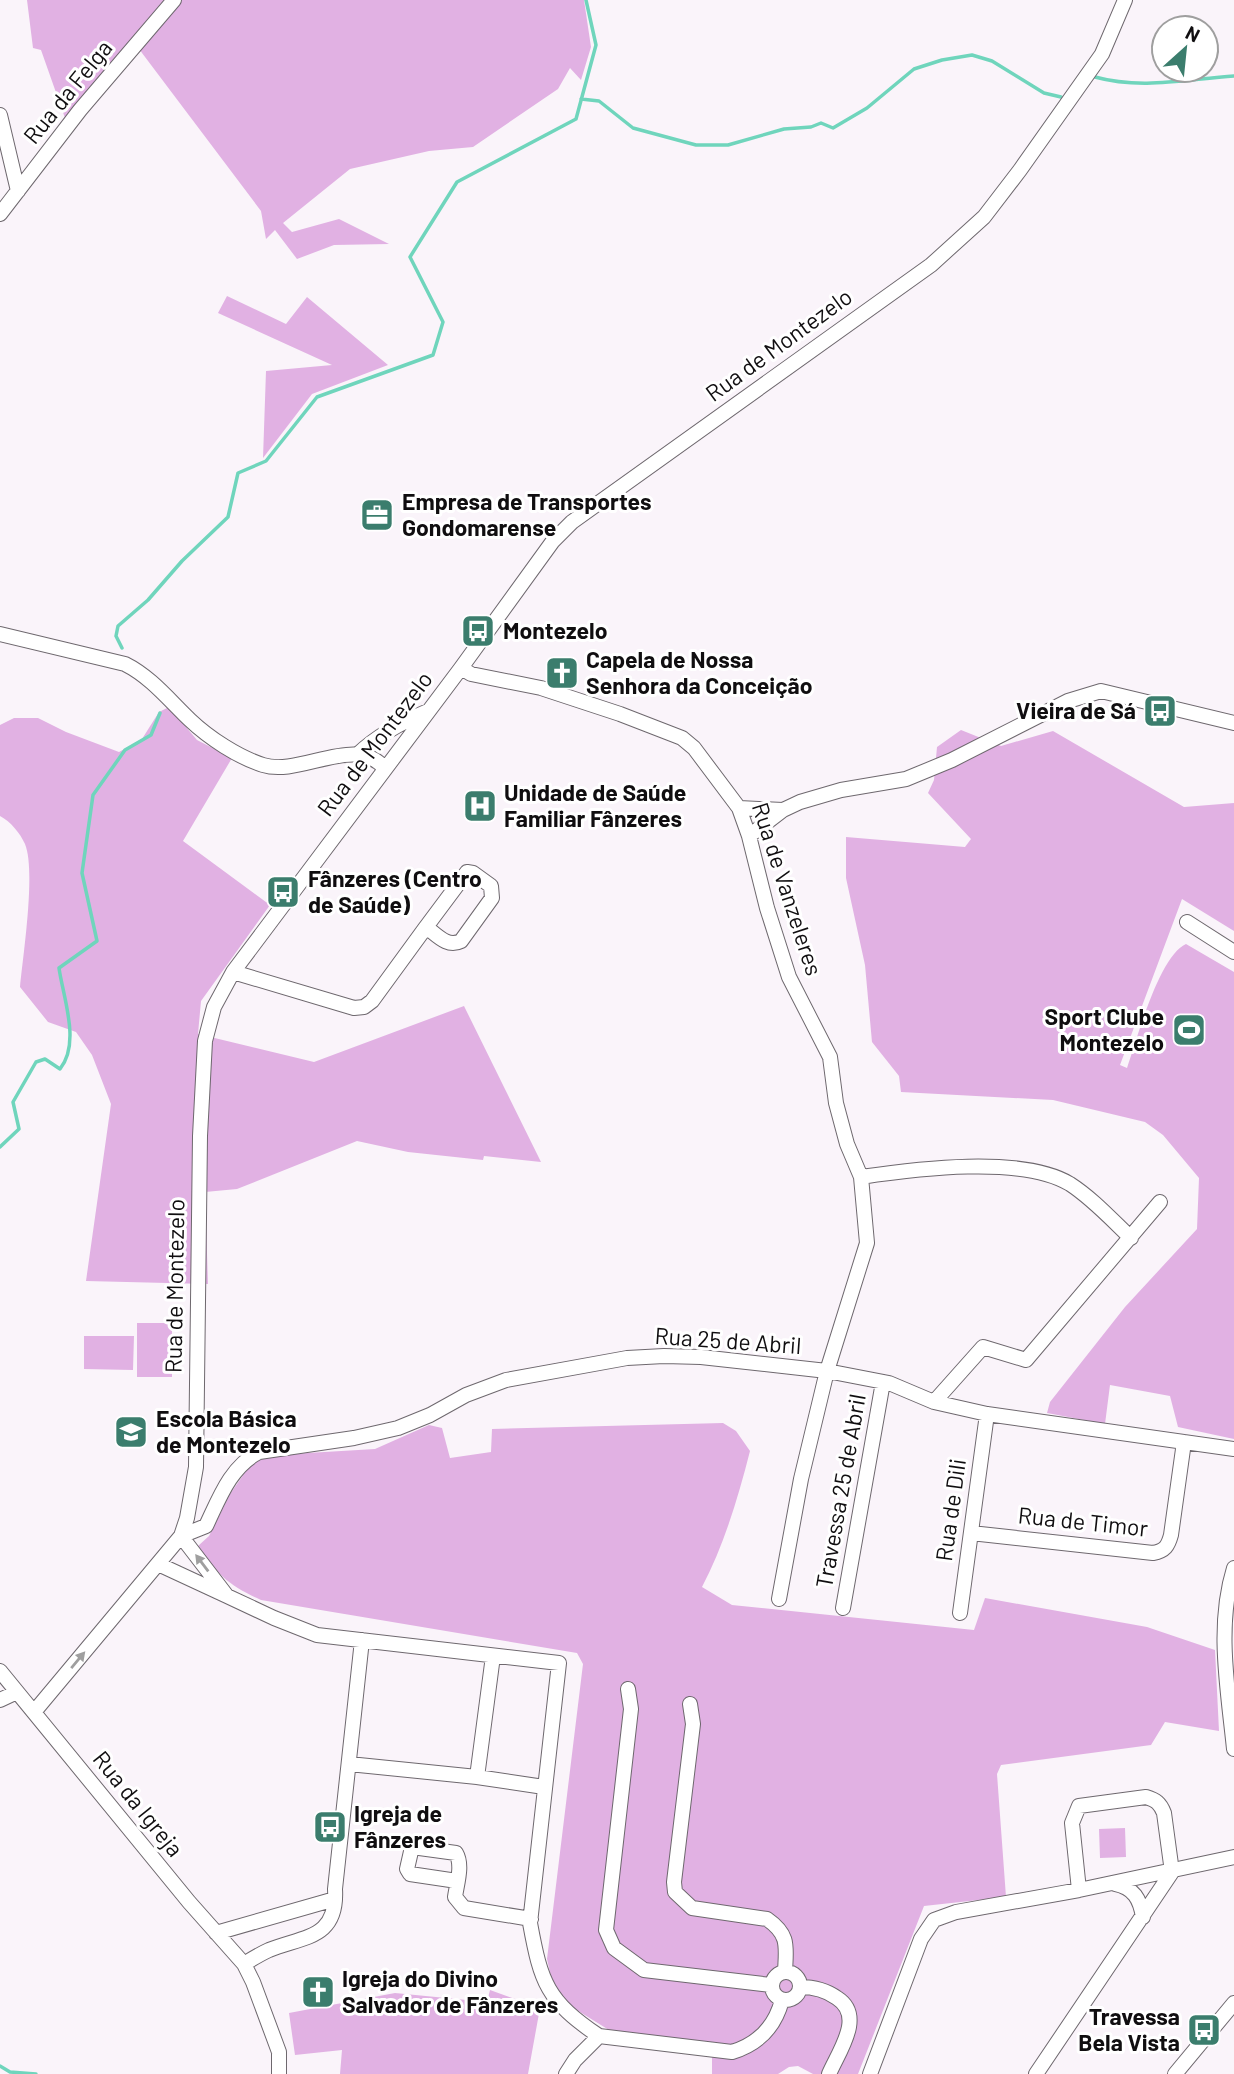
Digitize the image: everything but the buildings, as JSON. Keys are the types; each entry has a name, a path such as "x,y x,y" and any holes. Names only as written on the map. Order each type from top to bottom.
{"street":[{"name":"Rua da Felga","path":"0,214 80,110 174,0"},
{"name":"Rua de Montezelo","path":"34,1712 181,1536 190,1507 196,1467 200,1136 205,1041 214,1007 233,972 553,541 572,522 931,265 984,217 1102,54 1125,0"},
{"path":"0,115 18,191"},
{"path":"0,635 125,664 141,672 192,723 230,749 266,766 358,754 373,757 385,769"},
{"name":"Rua de Vanzeleres","path":"461,668 488,679 541,688 620,714 682,738 694,748 739,808 789,977 830,1057 836,1103 847,1143 861,1177 867,1243 827,1371 801,1479 779,1599"},
{"path":"749,836 783,810 800,802 841,790 906,779 952,760 1068,701 1101,691 1234,723"},
{"path":"358,754 368,744 405,721 429,711"},
{"path":"739,808 783,810"},
{"path":"233,972 354,1008 364,1007 372,1001 426,927 467,872 473,873 491,886 492,898 461,941 448,943 426,927"},
{"path":"1186,922 1234,952"},
{"path":"861,1177 920,1169 1033,1170 1067,1183 1091,1200 1131,1238"},
{"path":"934,1402 983,1347 1026,1360 1160,1202"},
{"name":"Rua 25 de Abril","path":"181,1536 206,1526 237,1468 259,1452 354,1438 398,1428 430,1415 466,1395 506,1380 627,1358 701,1357 827,1371 883,1382 934,1402 987,1414 1234,1449"},
{"name":"Travessa 25 de Abril","path":"843,1608 883,1382"},
{"name":"Rua de Dili","path":"960,1613 987,1414"},
{"name":"Rua de Timor","path":"971,1533 1153,1553 1162,1551 1168,1545 1171,1535 1184,1442"},
{"path":"181,1536 227,1596"},
{"path":"158,1564 317,1635 559,1663 531,1919 536,1956 547,1988 559,2004 599,2036 732,2052 749,2047 760,2038 775,2019 782,2000"},
{"path":"1234,1568 1225,1604 1234,1749"},
{"path":"244,1964 267,1950 310,1937 325,1927 335,1910 362,1640"},
{"path":"477,1777 493,1656"},
{"name":"Rua da Igreja","path":"0,1671 244,1964 254,1982 279,2052 279,2074"},
{"path":"628,1689 631,1709 606,1930 614,1948 644,1970 771,1985"},
{"path":"0,1700 17,1692"},
{"path":"690,1704 693,1724 674,1882 676,1892 692,1908 767,1919 783,1932 786,1944 785,1972"},
{"path":"349,1764 544,1787"},
{"path":"1036,2074 1172,1871 1164,1813 1160,1804 1146,1797 1079,1806 1072,1823 1079,1891"},
{"path":"870,2074 921,1939 934,1920 956,1912 1079,1891 1234,1857"},
{"path":"457,1881 455,1897 464,1908 531,1919"},
{"path":"1113,1884 1130,1889 1139,1898 1143,1917"},
{"path":"216,1933 335,1899"},
{"path":"785,1972 797,1978 800,1987 792,2000 782,2000 775,1996 771,1985 778,1975 785,1972"},
{"path":"800,1987 816,1987 830,1993 848,2009 850,2027 829,2074"},
{"path":"1175,2074 1234,2003"},
{"path":"566,2074 575,2060 599,2036"}],"shaded area":[{"path":"27,0 584,0 591,47 581,80 570,68 558,89 473,147 429,151 350,169 283,223 292,232 339,219 389,244 334,245 297,259 275,230 266,239 261,211 139,49 128,45 65,118 41,50 33,48"},
{"path":"227,296 286,324 307,297 388,365 312,394 263,458 266,371 332,365 218,313"},
{"path":"169,707 197,740 232,758 183,841 270,905 201,1001 198,1034 314,1062 464,1006 541,1162 484,1156 483,1160 408,1152 357,1141 237,1189 205,1192 208,1284 86,1281 111,1104 92,1055 76,1032 48,1022 20,987 28,914 28,857 21,836 0,816 0,725 14,718 38,718 119,752 142,739 159,712"},
{"path":"961,730 1001,746 1053,731 1184,807 1234,803 1234,931 1182,899 1120,1065 1127,1068 1158,981 1176,952 1186,944 1234,972 1234,1439 1178,1427 1170,1396 1110,1385 1105,1424 1047,1413 1050,1402 1125,1307 1197,1229 1199,1178 1163,1135 1145,1122 1053,1100 901,1092 899,1076 872,1042 865,965 846,878 846,837 965,847 971,839 928,793 934,780 937,747"},
{"path":"137,1323 172,1323 172,1377 137,1377"},
{"path":"84,1336 134,1336 133,1370 84,1369"},
{"path":"723,1423 736,1431 750,1451 730,1521 702,1587 732,1605 974,1630 985,1598 1147,1627 1215,1650 1219,1731 1165,1722 1151,1745 1001,1765 997,1774 1006,1897 924,1906 858,2074 813,2074 798,2066 789,2067 778,2074 712,2074 712,2046 609,2030 575,2009 563,1998 551,1977 547,1959 583,1664 577,1653 261,1600 225,1579 198,1546 209,1536 230,1494 253,1461 274,1455 375,1449 429,1425 442,1428 450,1458 491,1452 492,1429"},
{"path":"1125,1828 1126,1857 1100,1858 1099,1829"},
{"path":"490,1990 540,2008 528,2074 340,2074 342,2050 295,2055 289,2013 395,1993 487,2002"}],"waterway":[{"path":"122,648 116,636 118,626 148,600 182,561 228,517 238,473 266,461 317,397 433,355 443,322 410,257 457,182 576,119 596,45 586,0"},
{"path":"581,99 599,101 633,128 696,145 728,145 784,129 811,127 821,123 833,128 867,108 914,69 942,60 972,55 992,61 1044,93 1061,97"},
{"path":"1095,77 1147,83 1234,76"},
{"path":"0,1147 19,1129 13,1102 36,1062 45,1059 60,1069 66,1058 69,1020 59,968 97,941 82,873 93,795 125,750 151,735 160,713"},
{"path":"0,2066 10,2072 36,2074"}],"place":[{"name":"Empresa de Transportes Gondomarense","path":"377,515"},
{"name":"Montezelo","path":"478,631"},
{"name":"Capela de Nossa Senhora da Conceição","path":"562,673"},
{"name":"Vieira de Sá","path":"1160,711"},
{"name":"Unidade de Saúde Familiar Fânzeres","path":"480,806"},
{"name":"Fânzeres (Centro de Saúde)","path":"283,892"},
{"name":"Sport Clube Montezelo","path":"1189,1030"},
{"name":"Escola Básica de Montezelo","path":"131,1432"},
{"name":"Igreja de Fânzeres","path":"330,1827"},
{"name":"Igreja do Divino Salvador de Fânzeres","path":"318,1992"},
{"name":"Travessa Bela Vista","path":"1204,2030"}]}
